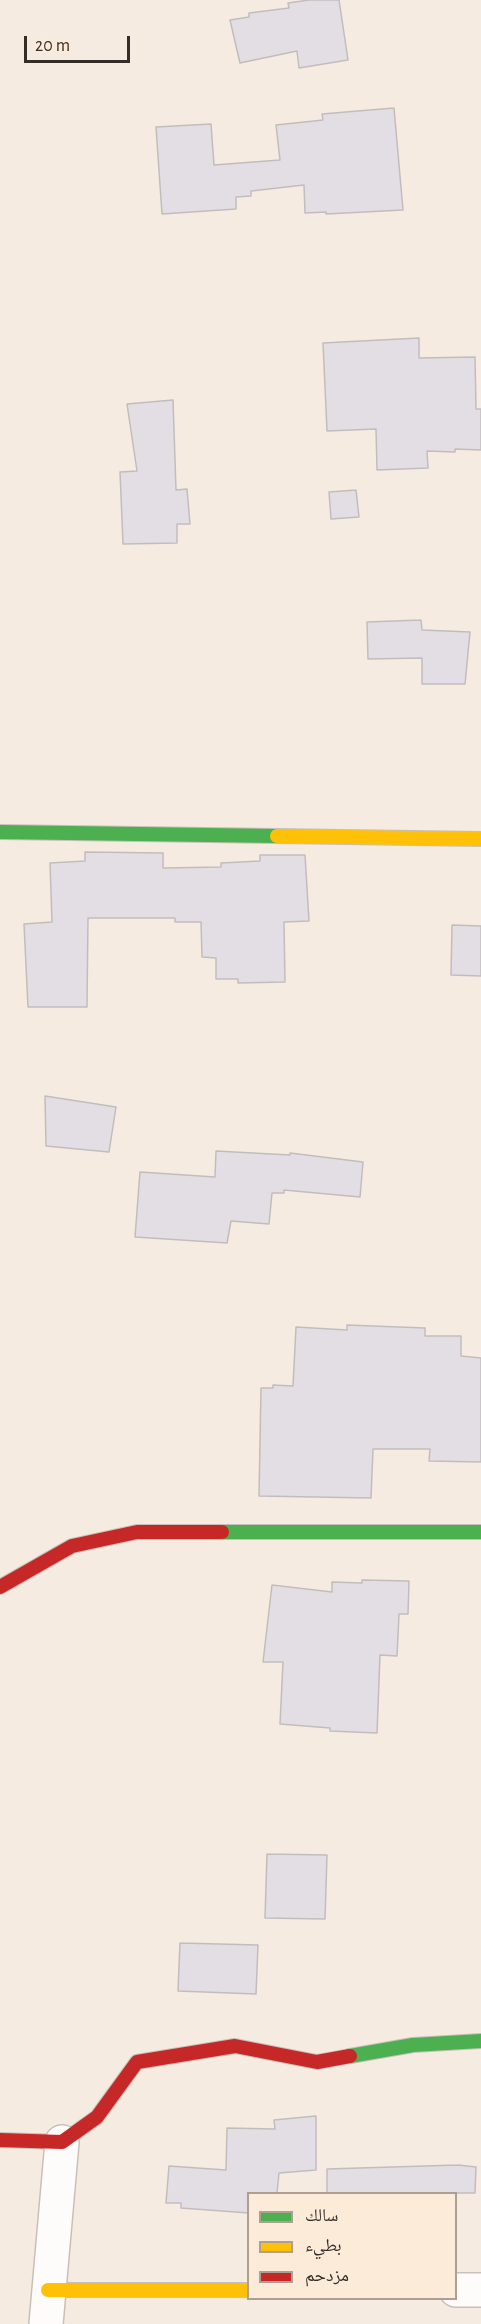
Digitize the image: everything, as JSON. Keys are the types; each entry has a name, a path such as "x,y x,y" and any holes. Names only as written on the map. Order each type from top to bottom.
{"street":[{"path":"0,832 481,839"},
{"path":"0,1587 72,1546 137,1532 481,1532"},
{"path":"0,2140 62,2142 97,2117 136,2062 235,2046 317,2062 414,2045 481,2041"},
{"path":"46,2324 62,2142"},
{"path":"48,2290 247,2290"},
{"path":"457,2290 481,2290"}],"building":[{"path":"339,0 348,60 299,68 297,51 240,63 230,20 249,17 249,13 289,8 288,3"},
{"path":"394,108 403,210 305,213 304,185 251,191 251,196 236,197 236,209 162,214 156,127 211,124 214,165 280,160 276,125 323,120 322,114"},
{"path":"419,338 419,358 475,357 476,409 481,409 481,450 427,451 428,468 377,470 376,429 327,431 323,343"},
{"path":"173,400 176,490 187,489 190,524 177,524 177,543 123,544 120,472 137,471 127,404"},
{"path":"356,490 359,517 331,519 329,492"},
{"path":"421,620 422,630 470,632 465,684 422,684 422,658 368,659 367,622"},
{"path":"85,852 163,853 163,868 221,867 221,863 260,861 260,855 305,855 309,921 284,922 285,982 238,983 238,979 216,979 216,958 202,957 201,922 175,922 175,918 88,918 87,1007 28,1007 24,924 52,922 50,863 85,861"},
{"path":"452,925 481,926 481,976 451,975"},
{"path":"45,1096 116,1107 109,1152 46,1146"},
{"path":"216,1151 290,1155 290,1153 363,1162 360,1197 284,1190 284,1193 272,1193 269,1224 231,1221 227,1243 135,1237 140,1172 215,1177"},
{"path":"347,1325 425,1328 425,1336 461,1336 461,1356 481,1358 481,1462 429,1461 430,1449 373,1449 371,1498 259,1496 261,1388 273,1388 273,1385 293,1386 296,1327 347,1330"},
{"path":"362,1580 409,1581 408,1614 399,1614 397,1656 380,1655 377,1733 330,1731 330,1728 280,1724 283,1662 263,1662 272,1585 332,1592 332,1582 362,1583"},
{"path":"267,1854 327,1855 325,1919 265,1918"},
{"path":"180,1943 258,1945 256,1994 178,1991"},
{"path":"316,2116 316,2170 279,2173 277,2192 247,2192 247,2213 181,2208 181,2203 166,2203 169,2166 226,2170 227,2128 275,2129 274,2120"},
{"path":"458,2165 476,2167 475,2193 327,2192 327,2169"}],"traffic: fast":[{"path":"0,832 277,836"},
{"path":"222,1532 481,1532"},
{"path":"350,2056 413,2045 481,2041"}],"traffic: slow":[{"path":"277,836 481,839"},
{"path":"48,2290 247,2290"}],"traffic: jam":[{"path":"0,1587 72,1546 137,1532 222,1532"},
{"path":"0,2140 62,2142 97,2117 137,2062 235,2046 317,2062 350,2056"}]}
